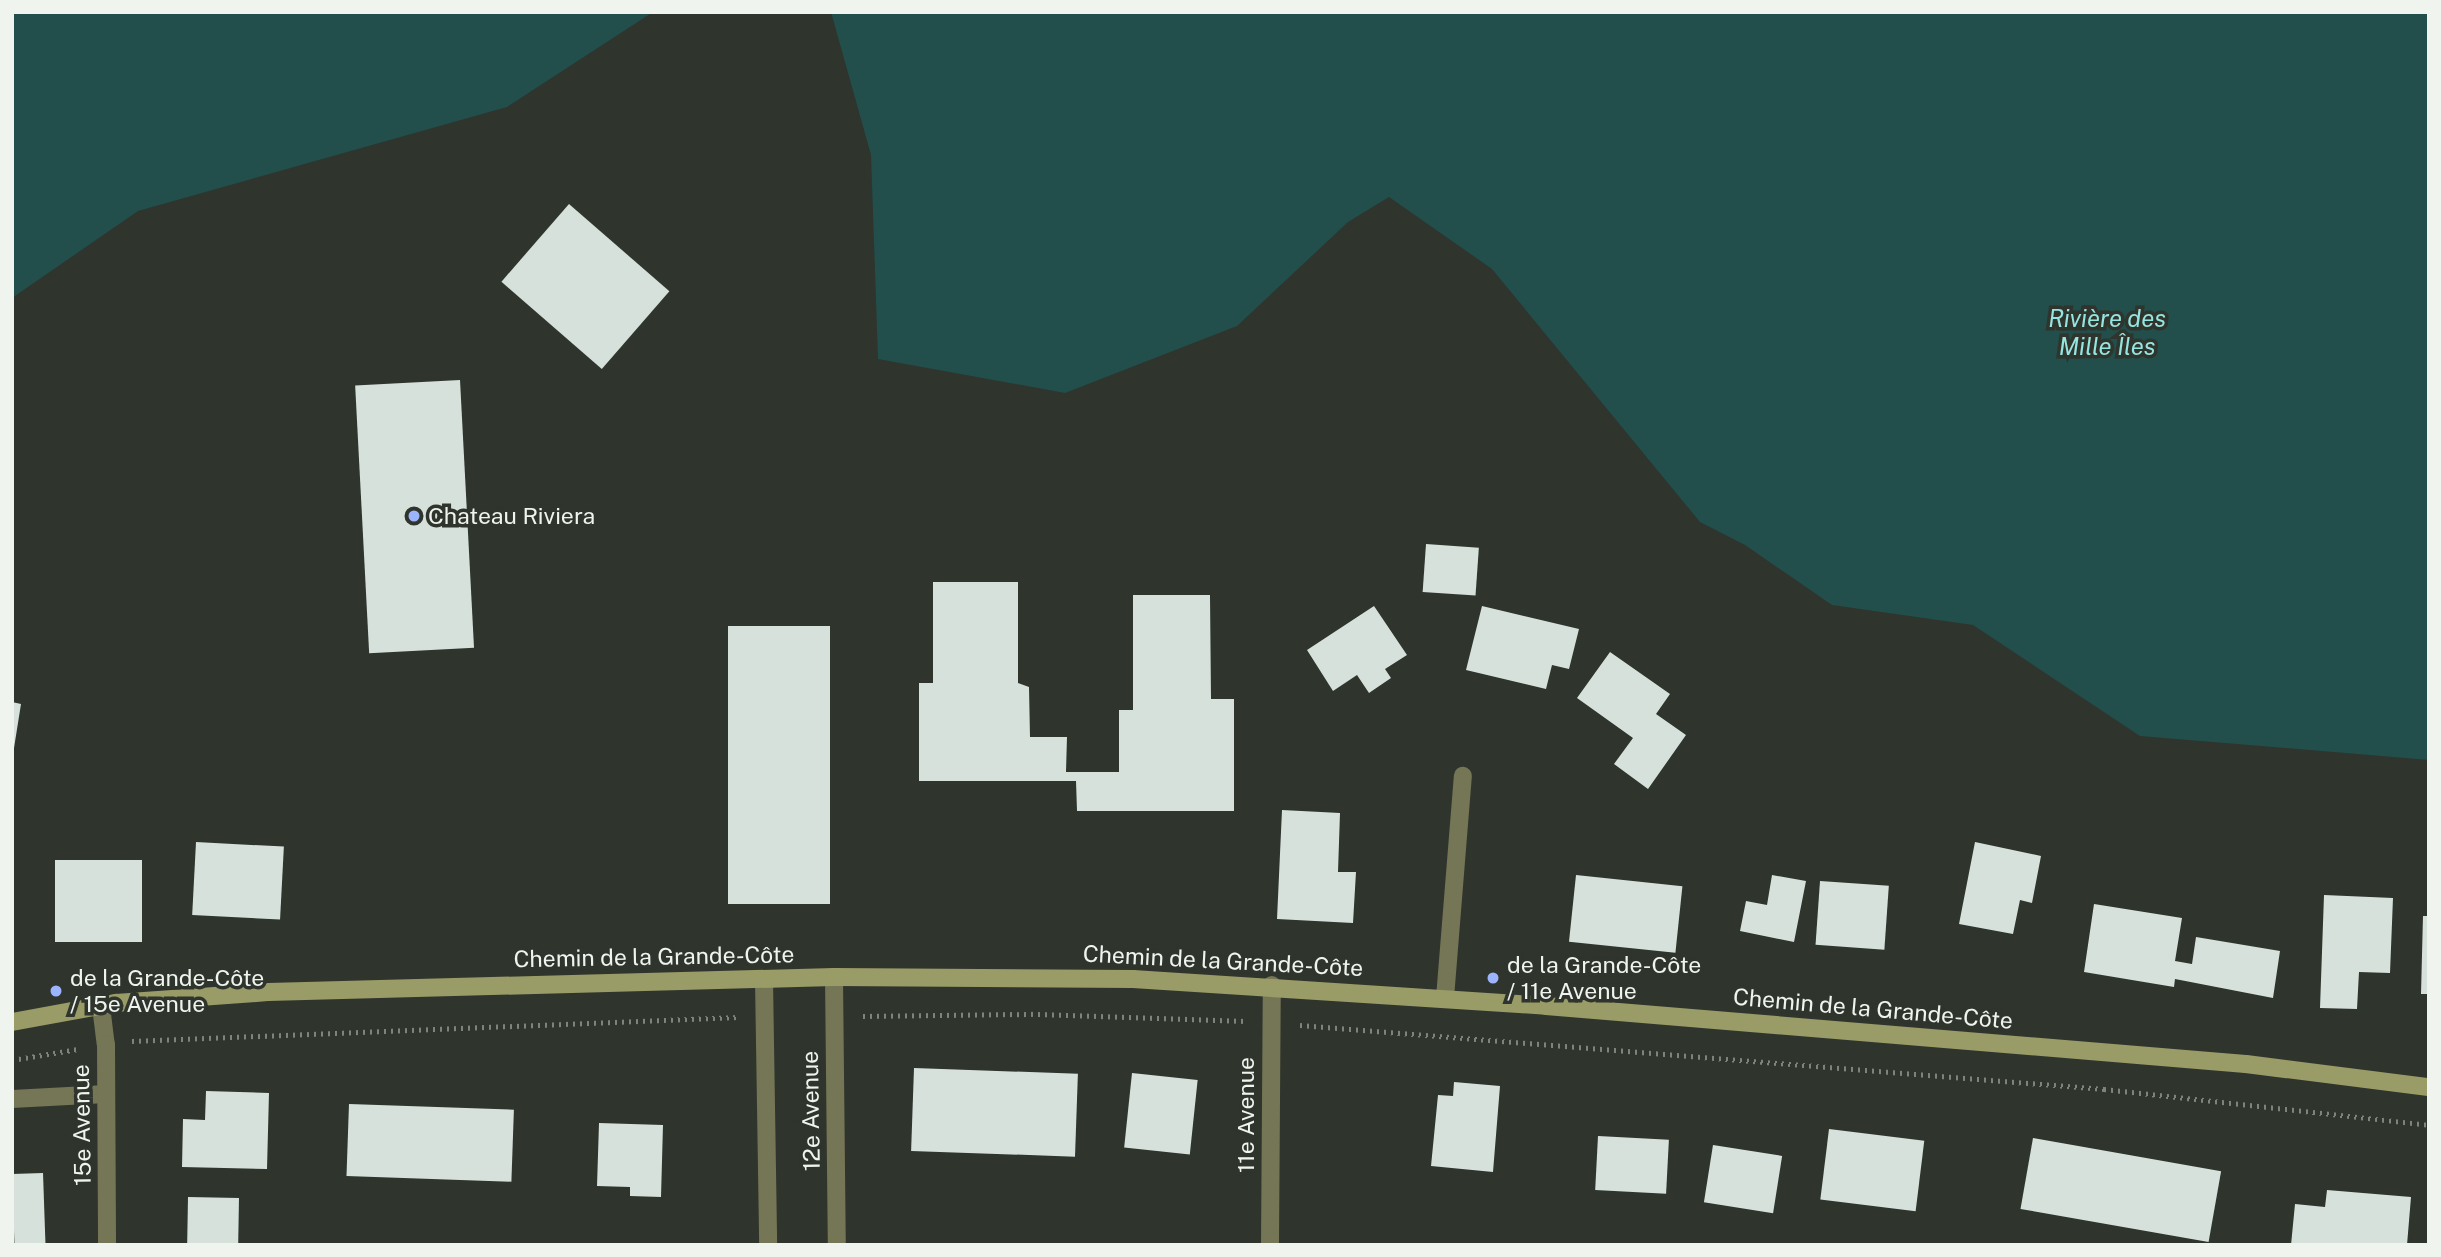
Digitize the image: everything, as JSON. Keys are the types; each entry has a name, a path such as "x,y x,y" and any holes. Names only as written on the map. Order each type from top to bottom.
{"main road":[{"name":"Chemin de la Grande-Côte","path":"12,1022 101,1006 268,992 834,977 1272,985 2246,1064 2429,1087"}],"street":[{"path":"1445,998 1463,776"},
{"name":"12e Avenue","path":"834,977 837,1245"},
{"name":"12e Avenue","path":"764,979 768,1245"},
{"name":"11e Avenue","path":"1270,1245 1272,985"},
{"name":"15e Avenue","path":"101,1006 106,1094 107,1245"},
{"path":"12,1099 106,1094"}],"path":[{"path":"834,1017 1050,1014 1239,1021"},
{"path":"137,1040 764,1017"},
{"path":"1303,1025 2104,1089 2429,1125"},
{"path":"12,1060 72,1050"}],"water":[{"path":"12,12 653,12 507,107 138,211 12,298"},
{"name":"Rivière des Mille Îles","path":"831,12 2429,12 2429,760 2140,736 1973,625 1832,605 1745,545 1700,522 1492,269 1389,197 1348,222 1237,326 1065,393 878,359 871,155"}],"building":[{"path":"569,204 669,291 602,369 501,282"},
{"name":"Chateau Riviera","path":"460,380 474,648 369,653 355,385"},
{"path":"1426,544 1479,548 1476,596 1423,592"},
{"path":"933,582 1018,582 1018,683 1029,687 1030,737 1067,737 1066,772 1119,772 1119,710 1133,710 1133,595 1210,595 1211,699 1234,699 1234,811 1077,811 1076,781 919,781 919,683 933,683"},
{"path":"1374,606 1407,655 1385,669 1391,678 1369,693 1357,675 1333,691 1307,650"},
{"path":"1482,606 1579,629 1569,669 1552,665 1546,689 1466,670"},
{"path":"728,626 830,626 830,904 728,904"},
{"path":"1610,652 1670,694 1656,714 1686,735 1648,789 1614,764 1633,738 1577,698"},
{"path":"12,702 21,704 14,748 12,748"},
{"path":"1282,810 1340,813 1338,872 1356,872 1353,923 1277,919"},
{"path":"196,842 284,847 280,920 192,915"},
{"path":"1975,842 2041,856 2032,903 2020,900 2013,934 1959,924"},
{"path":"55,860 142,860 142,942 55,942"},
{"path":"1576,875 1682,886 1675,953 1569,942"},
{"path":"1772,875 1806,881 1794,942 1740,931 1746,901 1767,905"},
{"path":"1820,881 1889,886 1884,950 1816,945"},
{"path":"2324,895 2393,898 2390,973 2359,972 2357,1009 2320,1008"},
{"path":"2094,904 2182,918 2175,961 2192,964 2196,937 2280,951 2273,998 2175,979 2174,987 2084,972"},
{"path":"2423,916 2429,916 2429,994 2421,994"},
{"path":"914,1068 1078,1074 1075,1157 911,1151"},
{"path":"1132,1073 1198,1080 1190,1154 1124,1148"},
{"path":"1454,1082 1500,1086 1493,1172 1431,1166 1438,1095 1453,1096"},
{"path":"206,1091 269,1093 267,1169 182,1167 183,1119 205,1120"},
{"path":"349,1104 514,1110 511,1182 346,1176"},
{"path":"599,1123 663,1125 661,1197 630,1196 630,1187 597,1186"},
{"path":"1829,1129 1924,1141 1916,1211 1820,1199"},
{"path":"1598,1136 1669,1140 1666,1194 1595,1190"},
{"path":"2033,1138 2221,1171 2209,1242 2020,1209"},
{"path":"1713,1145 1782,1156 1773,1213 1704,1202"},
{"path":"43,1173 46,1245 14,1245 12,1174"},
{"path":"2327,1190 2411,1197 2407,1245 2291,1245 2295,1204 2325,1207"},
{"path":"188,1197 239,1198 238,1245 187,1245"}],"place":[{"name":"Chateau Riviera","path":"414,516"},
{"name":"de la Grande-Côte / 11e Avenue","path":"1493,978"},
{"name":"de la Grande-Côte / 15e Avenue","path":"56,991"}]}
